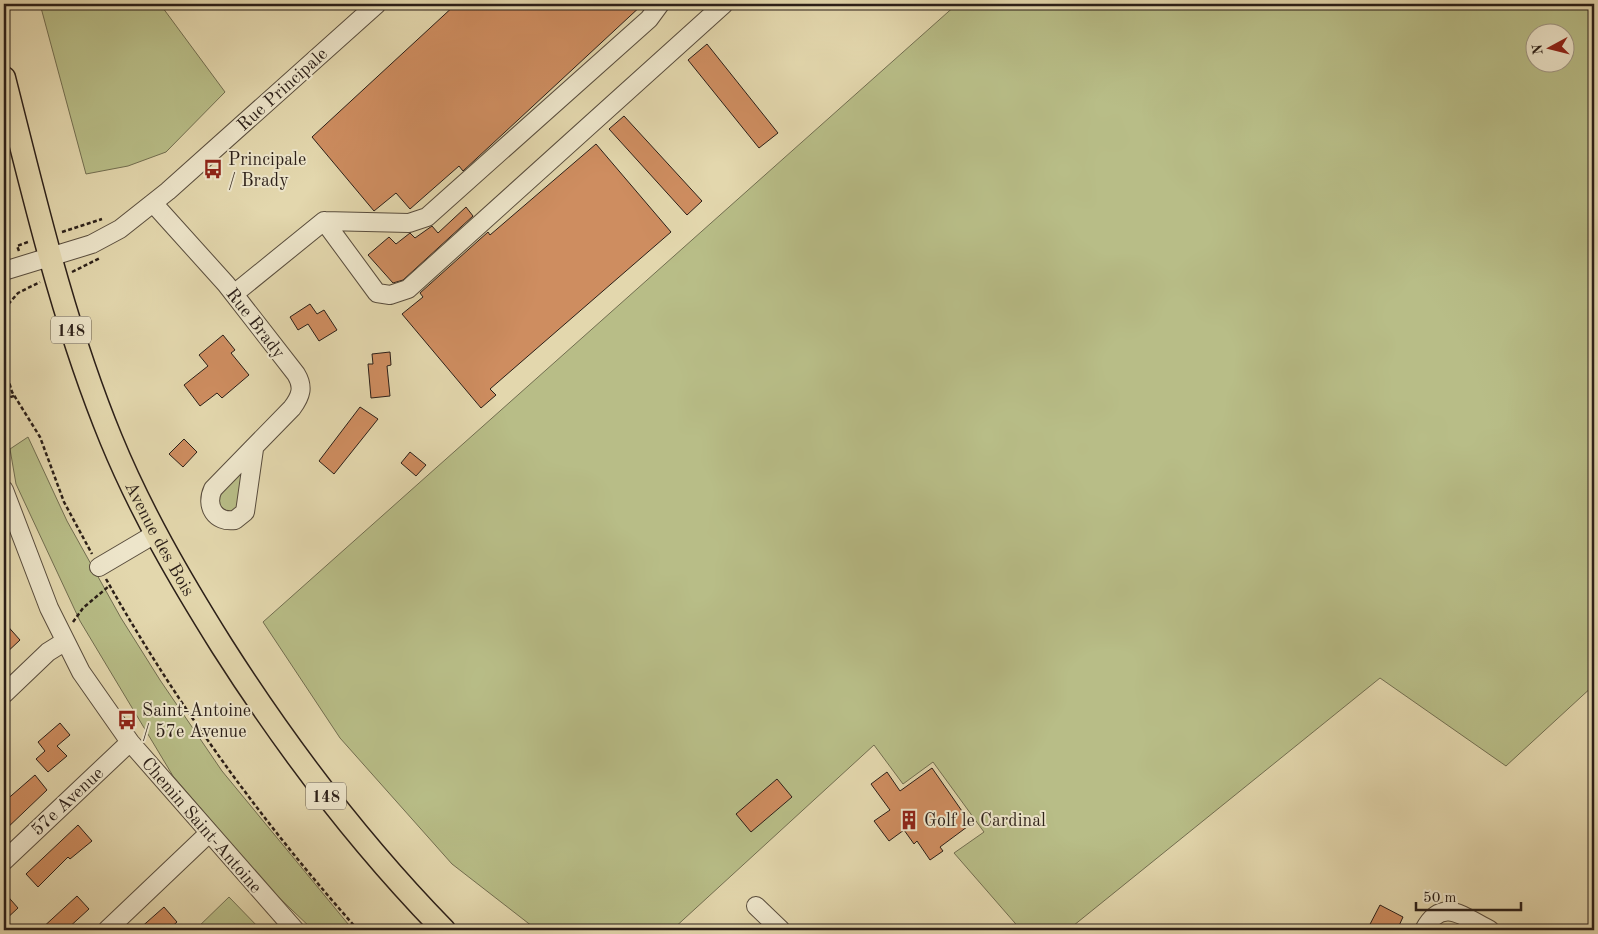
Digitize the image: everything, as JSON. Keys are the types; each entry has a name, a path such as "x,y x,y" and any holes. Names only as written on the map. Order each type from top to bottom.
{"main road":[{"name":"Avenue des Bois","path":"4,78 50,258 75,340 121,462 155,534 179,578 302,766 384,866 444,930"}],"street":[{"name":"Rue Principale","path":"4,271 102,240 120,229 153,203 377,4"},
{"path":"234,294 324,221 409,223 427,217 649,19 660,4"},
{"path":"324,221 377,293 390,295 408,289 724,4"},
{"name":"Rue Brady","path":"153,203 234,294 296,374 301,388 299,399 254,448"},
{"name":"Chemin Saint-Antoine","path":"4,490 40,586 64,642 86,680 130,742 295,930"},
{"path":"99,567 155,534"},
{"path":"4,694 48,652 64,642"},
{"name":"57e Avenue","path":"4,861 130,742"},
{"path":"106,930 209,833"},
{"path":"756,906 781,930"},
{"path":"1424,930 1434,915 1446,910 1452,911 1490,930"}],"path":[{"path":"4,309 11,298 32,285"},
{"path":"4,365 14,396 40,437 64,502 110,586 231,774 297,860 358,930"},
{"path":"4,399 14,396"},
{"path":"64,642 80,613 110,586"}],"green space":[{"path":"40,4 160,4 225,92 166,152 128,166 86,174"},
{"name":"Golf le Cardinal","path":"957,4 1594,4 1594,685 1506,766 1380,678 1068,930 1021,930 954,853 984,832 933,762 903,784 874,745 672,930 537,930 452,864 340,738 263,622"},
{"path":"28,437 67,521 121,618 160,680 222,771 353,930 313,930 271,890 173,776 80,621 16,484 10,449"},
{"path":"244,465 237,509 230,513 220,506 219,497"},
{"path":"229,897 261,930 195,930"}],"building":[{"path":"456,4 643,4 463,171 459,166 410,209 396,193 374,211 312,137"},
{"path":"707,44 778,133 759,148 688,60"},
{"path":"624,116 702,201 687,215 609,129"},
{"path":"596,144 671,232 490,389 496,395 481,408 402,314 423,297 420,293 488,232 490,235"},
{"path":"466,207 473,216 403,280 393,283 368,255 389,237 396,244 410,233 415,238 432,226 438,233"},
{"path":"310,304 317,314 324,310 337,330 319,341 308,324 298,330 290,317"},
{"path":"223,335 235,350 231,353 249,375 222,398 217,393 200,406 184,385 208,366 199,355"},
{"path":"390,352 391,365 387,366 390,396 371,398 368,364 373,364 372,354"},
{"path":"360,407 378,419 334,474 319,461"},
{"path":"184,439 197,452 183,467 169,454"},
{"path":"410,452 426,465 416,476 401,463"},
{"path":"4,622 20,640 4,655"},
{"path":"60,723 70,735 57,746 67,756 48,772 36,759 45,751 38,742"},
{"path":"932,768 971,824 940,847 943,851 930,860 917,841 914,844 904,830 889,841 874,821 890,810 871,784 887,772 900,791"},
{"path":"35,775 47,790 4,831 4,802"},
{"path":"777,779 792,797 751,832 736,814"},
{"path":"78,825 92,841 70,859 68,857 38,887 26,874"},
{"path":"4,892 18,908 4,921"},
{"path":"77,896 89,909 66,930 40,930"},
{"path":"1380,905 1403,917 1397,930 1367,930"},
{"path":"164,907 177,922 168,930 138,930"}],"place":[{"name":"Principale / Brady","path":"213,169"},
{"name":"Saint-Antoine / 57e Avenue","path":"127,720"},
{"name":"Golf le Cardinal","path":"909,820"}]}
